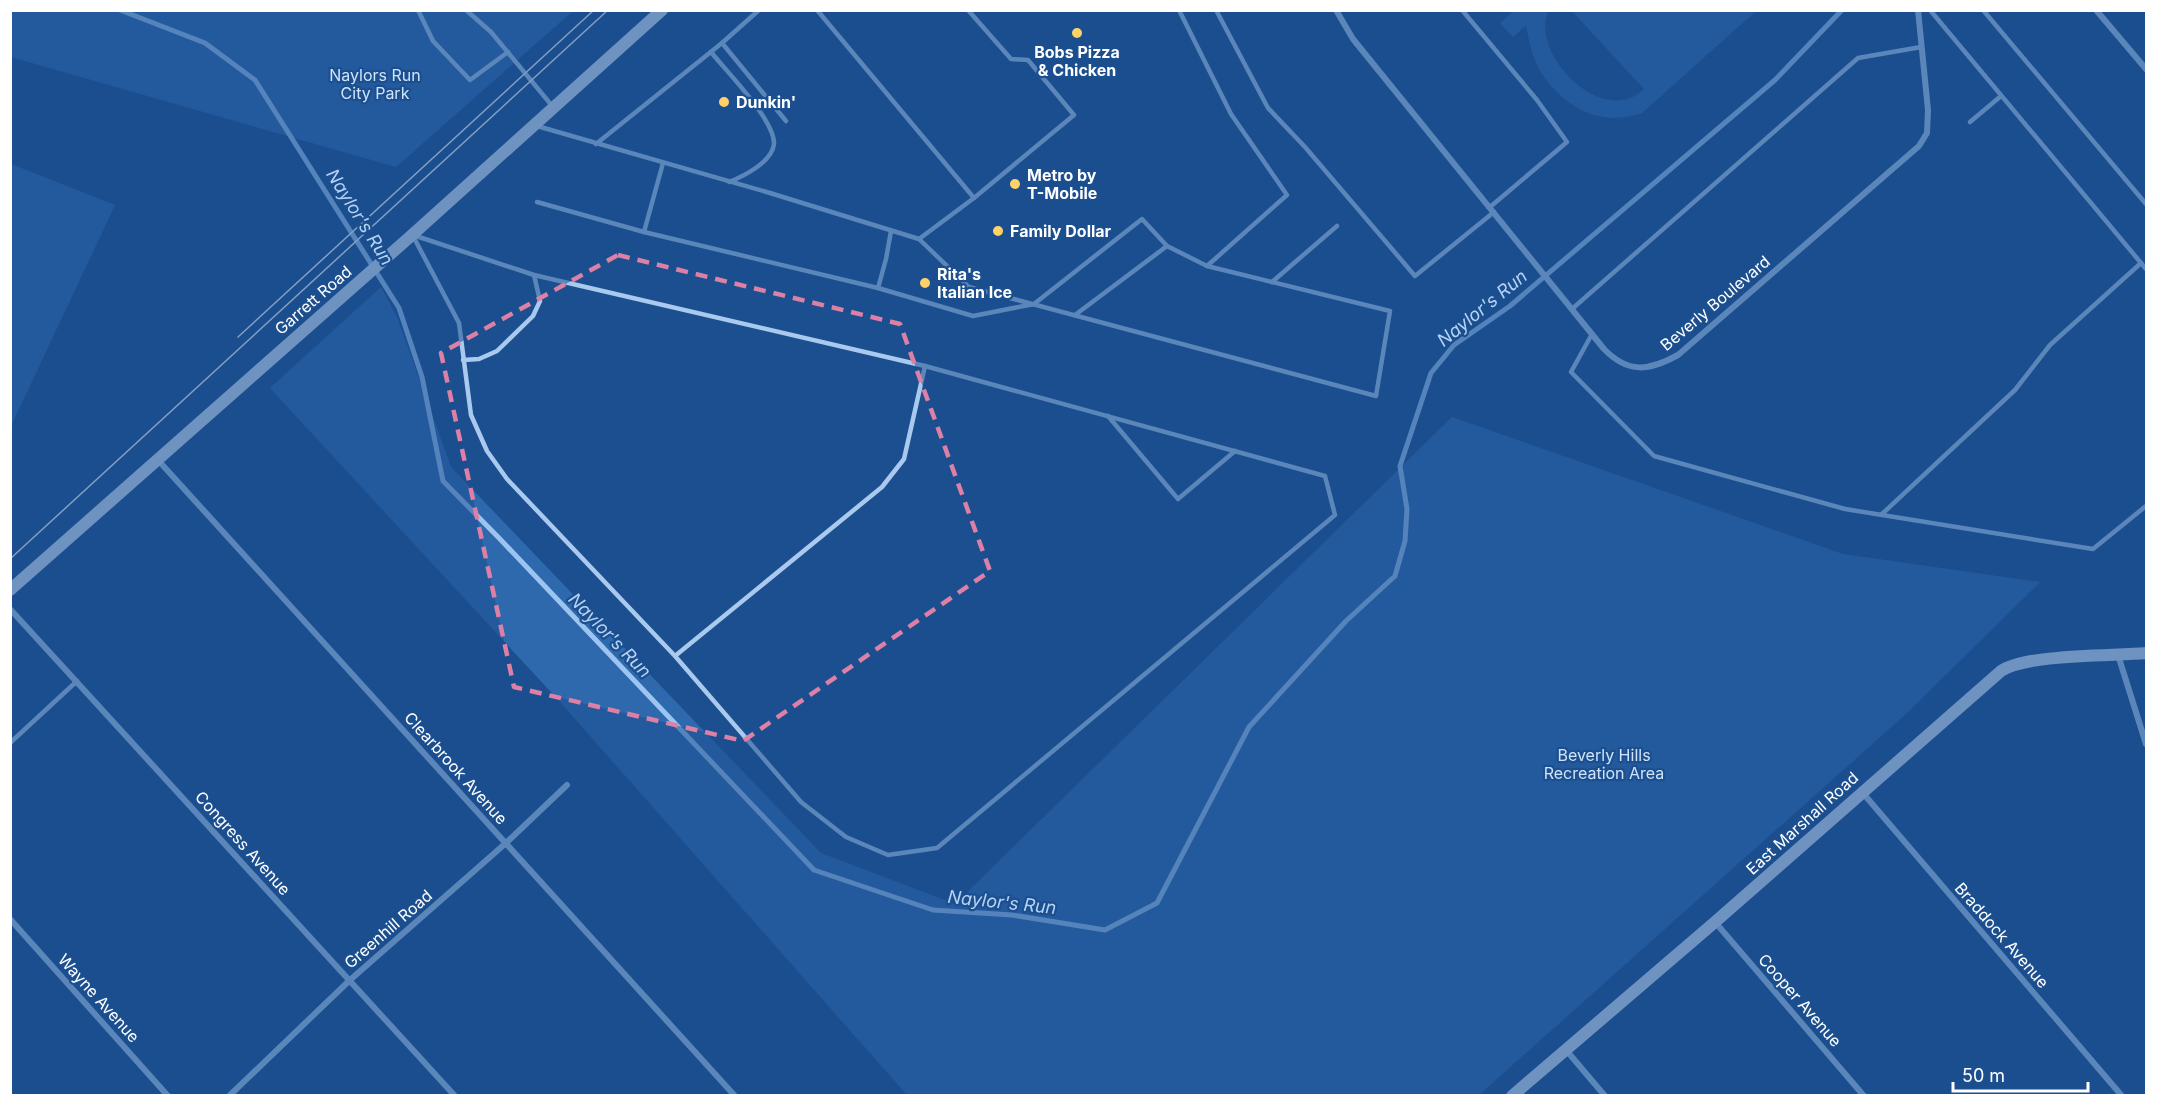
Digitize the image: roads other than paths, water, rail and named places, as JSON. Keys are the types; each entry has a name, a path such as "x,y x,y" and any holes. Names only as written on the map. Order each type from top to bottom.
{"main road":[{"name":"Garrett Road","path":"10,590 490,166 662,10"},
{"name":"East Marshall Road","path":"1512,1095 1715,922 2006,667 2036,660 2146,654"}],"street":[{"name":"Beverly Boulevard","path":"1336,10 1353,39 1592,334 1614,360 1627,366 1661,364 1678,355 1919,146 1927,133 1928,110 1918,10"},
{"path":"2096,10 2146,69"},
{"name":"Clearbrook Avenue","path":"157,459 735,1095"},
{"name":"Congress Avenue","path":"10,609 455,1095"},
{"path":"2118,655 2146,744"},
{"name":"Greenhill Road","path":"229,1095 350,980 506,843 567,786"},
{"name":"Braddock Avenue","path":"1862,792 2121,1095"},
{"name":"Wayne Avenue","path":"10,919 168,1095"},
{"name":"Cooper Avenue","path":"1715,922 1864,1095"},
{"path":"1566,1050 1605,1095"}],"lane":[{"path":"418,10 433,42 470,80 508,52"},
{"path":"466,10 491,32 554,109"},
{"path":"596,144 722,43 759,10"},
{"path":"817,10 974,198"},
{"path":"919,239 974,198 1074,115 1028,60 1011,58 968,10"},
{"path":"1179,10 1231,114 1287,195 1207,266"},
{"path":"1216,10 1268,108 1305,147 1415,276 1567,142 1537,100 1462,10"},
{"path":"1930,10 2146,269"},
{"path":"1983,10 2146,204"},
{"path":"722,43 786,121"},
{"path":"1572,309 1858,58 1922,47"},
{"path":"711,52 762,114 773,135 774,145 763,162 743,176 729,182"},
{"path":"1970,122 2001,96"},
{"path":"535,125 919,239 969,287 1035,304 1376,396 1390,311 1207,266 1167,246 1142,219 1035,304 974,315 878,288 644,232 537,202"},
{"path":"644,232 663,163"},
{"path":"1272,282 1338,226"},
{"path":"878,288 891,231"},
{"path":"412,235 534,275 925,366 1325,476 1335,514 937,848 888,855 846,837 801,802 675,657 507,479 488,451 471,415 459,323 412,235"},
{"path":"1075,315 1167,246"},
{"path":"1881,514 2015,390 2050,345 2141,263"},
{"path":"463,360 479,359 497,351 533,316 540,301 534,275"},
{"path":"1592,334 1571,372 1654,456 1845,508 2093,549 2146,506"},
{"path":"675,657 882,487 904,459 925,366"},
{"path":"1108,416 1178,499 1235,451"},
{"path":"10,742 77,681"}],"waterway":[{"name":"Naylor's Run","path":"120,10 205,43 255,80 399,308 422,377 443,481 814,870 933,910 1012,915 1105,930 1157,903 1249,727 1346,621 1395,576 1405,541 1407,509 1400,466 1431,373 1454,345 1510,306 1775,80 1842,10"}],"tram line":[{"path":"238,337 594,10"},
{"path":"10,559 608,10"}],"place":[{"name":"Bobs Pizza & Chicken","path":"1077,33"},
{"name":"Dunkin'","path":"724,102"},
{"name":"Metro by T-Mobile","path":"1015,184"},
{"name":"Family Dollar","path":"998,231"},
{"name":"Rita's Italian Ice","path":"925,283"}],"park label":[{"name":"Naylors Run City Park","path":"375,84"},
{"name":"Beverly Hills Recreation Area","path":"1604,764"}]}
